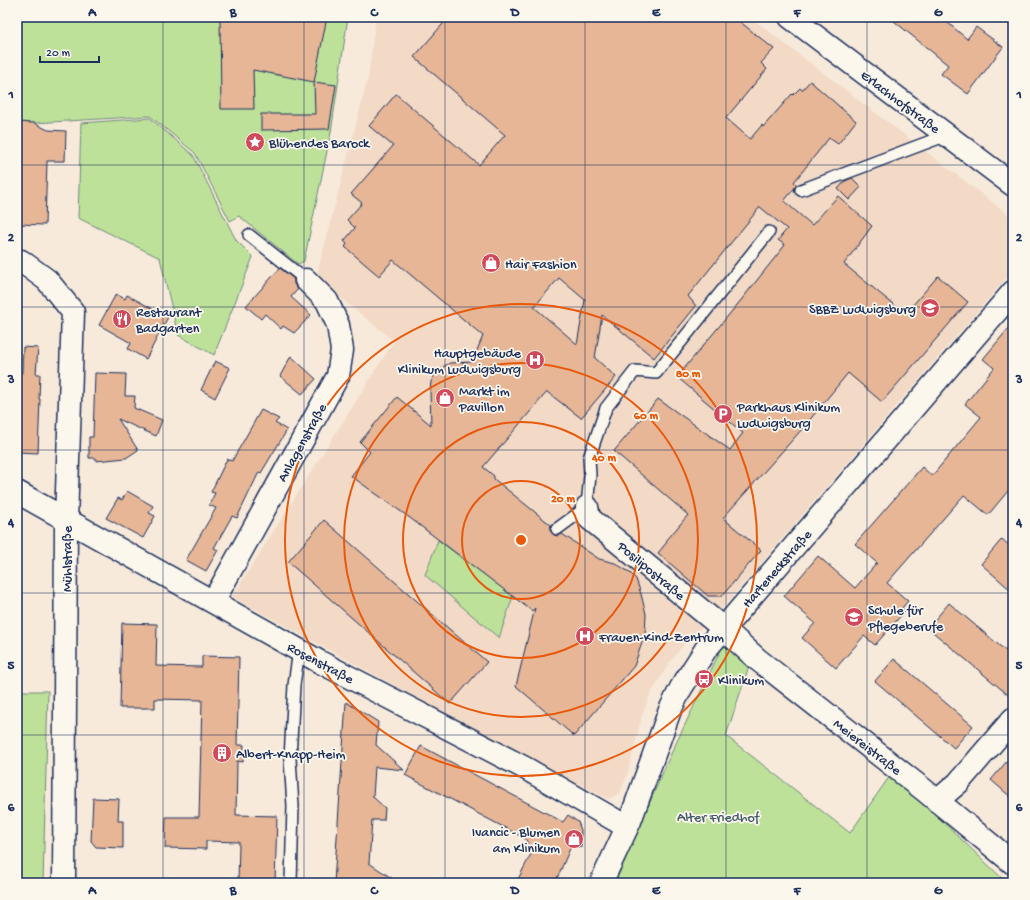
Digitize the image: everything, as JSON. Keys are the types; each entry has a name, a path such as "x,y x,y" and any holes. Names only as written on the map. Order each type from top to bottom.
{"street":[{"name":"Erlachhofstraße","path":"790,17 1013,185"},
{"name":"Mühlstraße","path":"17,261 21,261 47,280 73,312 66,521 64,883"},
{"name":"Anlagenstraße","path":"213,602 338,376 342,350 338,325 327,301 306,280"},
{"name":"Harteneckstraße","path":"601,883 627,827 670,710 678,694 706,650 1013,292"},
{"name":"Rosenstraße","path":"17,492 66,521 299,650 525,768 627,827"},
{"name":"Posilipostraße","path":"587,507 589,518 724,629"},
{"name":"Meiereistraße","path":"724,629 757,659 1013,863"},
{"path":"937,801 958,783 1013,719"}],"lane":[{"path":"801,190 947,135"},
{"path":"557,529 587,507 590,474 589,458 606,408 635,371 656,373 768,232"},
{"path":"249,235 306,280"},
{"path":"291,883 293,813 290,759 294,685 299,650"}],"shaded area":[{"path":"376,17 750,17 1013,218 1013,270 721,610 688,639 670,662 650,695 642,716 627,776 620,793 608,799 528,758 232,597 394,341 316,278 368,78"}],"green space":[{"name":"Blühendes Barock","path":"17,17 348,17 331,132 304,261 298,264 239,216 230,221 195,153 150,116 34,123 17,122"},
{"path":"150,118 193,155 236,240 253,257 214,355 178,335 160,258 78,218 81,123"},
{"path":"438,540 513,596 499,638 425,575"},
{"name":"Alter Friedhof","path":"725,641 750,663 726,736 850,833 892,773 1007,883 615,883 669,758"},
{"path":"17,691 48,691 43,883 17,883"}],"building":[{"path":"220,17 327,17 314,82 253,70 254,109 221,109"},
{"name":"Hauptgebäude Klinikum Ludwigsburg","path":"449,17 734,17 774,49 761,63 767,69 726,118 750,139 762,125 763,127 792,94 793,95 800,88 802,90 810,81 856,121 838,144 829,138 794,182 797,185 784,201 812,225 838,196 872,226 844,264 905,314 938,276 968,302 882,402 848,373 803,428 723,518 761,550 722,596 708,596 658,553 688,515 614,451 658,399 730,450 743,433 677,377 785,245 778,240 787,229 760,207 688,296 696,306 654,358 602,315 595,358 616,377 581,418 547,392 483,467 494,476 494,479 551,525 550,530 554,535 558,536 562,534 599,559 615,563 629,572 636,579 646,614 645,634 634,666 574,736 516,686 535,608 532,611 410,518 351,476 370,452 360,442 397,397 431,425 430,390 431,382 434,376 444,366 450,363 472,362 483,336 393,260 379,276 345,247 347,244 344,241 355,228 347,220 362,203 351,194 393,146 369,126 396,94 479,165 505,135 414,57","holes":["559,278 585,300 577,344 534,307"]},
{"path":"889,17 941,17 967,39 976,27 1003,47 968,94 941,74 948,65"},
{"path":"314,82 336,85 329,129 261,130 261,114 315,114"},
{"path":"17,122 34,123 48,130 66,131 65,161 47,161 45,225 17,224"},
{"path":"852,178 861,187 849,200 838,189 845,181"},
{"path":"280,268 294,279 294,284 298,289 291,297 311,315 294,333 283,326 281,329 265,314 261,319 246,306"},
{"path":"116,294 125,299 127,295 168,317 146,359 128,349 131,343 99,325"},
{"path":"1013,323 1013,485 988,515 964,495 887,583 908,601 902,608 905,611 875,645 864,636 836,668 802,638 815,623 784,596 818,556 855,588 877,563 855,544 922,467 932,476 981,417 965,404 994,368 983,359"},
{"path":"23,347 38,348 36,374 40,374 40,399 38,453 17,452 17,373 22,373"},
{"path":"291,356 316,379 302,394 280,376"},
{"path":"215,361 230,368 215,398 201,390"},
{"path":"95,373 126,374 125,396 135,396 134,408 162,420 156,436 118,419 138,450 126,458 96,461 96,458 89,458 89,437 93,437"},
{"path":"261,410 279,419 275,423 287,430 261,473 259,472 237,518 232,516 214,548 218,550 206,571 186,560 216,508 209,505 215,493 211,492 227,459 232,461"},
{"path":"127,491 153,506 149,513 155,516 143,538 106,518 118,498 122,500"},
{"path":"324,520 487,662 450,704 288,562"},
{"path":"1002,539 1013,549 1013,592 981,564"},
{"path":"949,603 1013,657 1013,699 928,628"},
{"name":"Albert-Knapp-Heim","path":"122,623 157,624 156,666 202,667 202,656 239,657 237,745 244,745 243,762 237,761 236,815 277,816 275,883 238,883 239,842 206,841 206,849 165,848 166,817 199,817 202,700 155,699 155,708 120,708"},
{"path":"894,659 973,726 954,748 875,681"},
{"path":"346,702 378,722 376,745 404,770 375,767 373,797 385,808 384,820 372,820 369,863 399,883 334,883"},
{"path":"421,746 563,822 568,815 578,822 581,830 581,848 572,844 555,883 516,883 531,854 526,839 405,775"},
{"path":"1013,754 1013,799 991,780"},
{"path":"93,798 119,799 118,821 123,821 123,848 96,847 91,841"}],"place":[{"name":"Blühendes Barock","path":"255,142"},
{"name":"Hair Fashion","path":"491,263"},
{"name":"SBBZ Ludwigsburg","path":"930,308"},
{"name":"Restaurant Badgarten","path":"122,319"},
{"name":"Hauptgebäude Klinikum Ludwigsburg","path":"535,360"},
{"name":"Markt im Pavillon","path":"445,398"},
{"name":"Parkhaus Klinikum Ludwigsburg","path":"723,414"},
{"name":"Schule für Pflegeberufe","path":"854,617"},
{"name":"Frauen-Kind-Zentrum","path":"585,636"},
{"name":"Klinikum","path":"704,679"},
{"name":"Albert-Knapp-Heim","path":"222,753"},
{"name":"Ivancic - Blumen am Klinikum","path":"574,839"}]}
